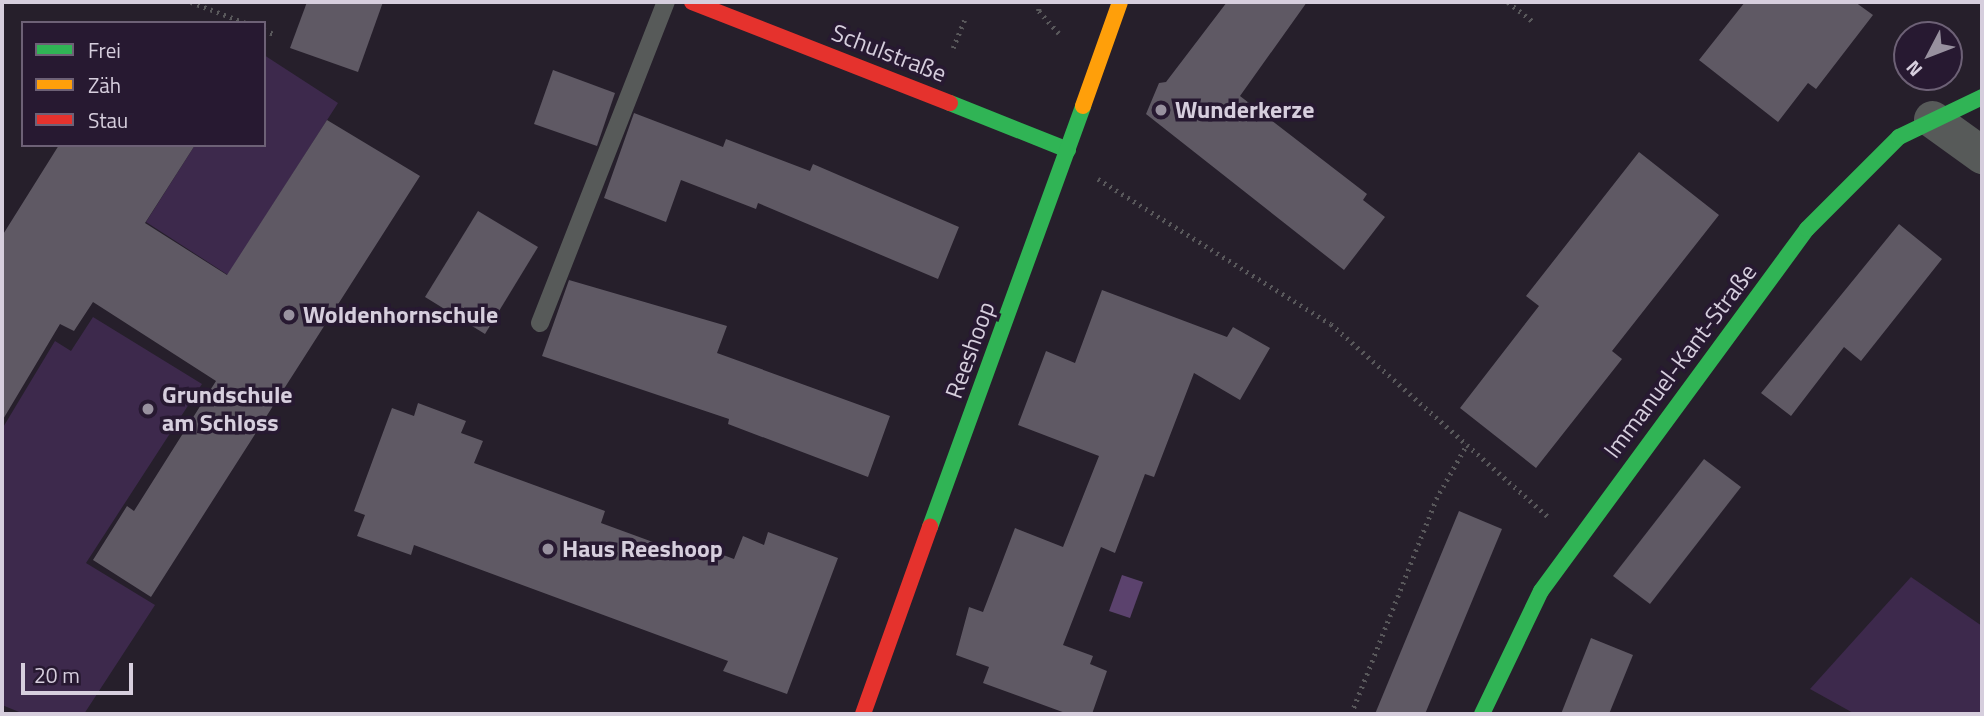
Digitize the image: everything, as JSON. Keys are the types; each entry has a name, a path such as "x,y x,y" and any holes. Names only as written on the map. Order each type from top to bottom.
{"street":[{"name":"Schulstraße","path":"692,2 1068,150"},
{"name":"Reeshoop","path":"863,714 1120,2"},
{"name":"Immanuel-Kant-Straße","path":"1482,714 1541,591 1575,540 1807,229 1871,160 1932,118 1982,97"},
{"path":"1932,118 1982,155"}],"lane":[{"path":"540,323 666,2"}],"path":[{"path":"191,2 241,21"},
{"path":"1039,2 1039,11 1059,33"},
{"path":"1507,2 1532,21"},
{"path":"953,48 965,18"},
{"path":"266,31 274,34"},
{"path":"1094,188 1099,176 1332,324 1575,540"},
{"path":"1351,714 1436,499 1467,444"}],"shaded area":[{"path":"266,56 338,103 228,275 146,222 194,147 266,147"},
{"path":"93,317 202,384 86,563 155,605 84,714 24,714 2,705 2,429 55,341 71,351"},
{"path":"1122,575 1143,582 1130,618 1109,611"},
{"path":"1911,577 1982,626 1982,714 1855,714 1810,689"}],"building":[{"path":"307,2 383,2 358,72 290,48"},
{"path":"1227,2 1307,2 1240,96 1367,194 1363,200 1385,217 1344,270 1146,114 1159,83 1166,82"},
{"path":"1745,2 1855,2 1873,15 1816,89 1808,83 1778,122 1699,60"},
{"path":"553,70 615,93 597,146 534,124"},
{"path":"634,113 723,147 726,139 810,171 813,164 959,227 938,279 758,203 756,209 681,180 666,222 604,198"},
{"path":"327,120 420,176 151,597 93,560 127,506 134,511 216,381 93,302 74,331 60,324 2,421 2,236 58,147 194,147 145,223 227,275"},
{"path":"1639,152 1719,215 1612,351 1622,359 1536,468 1460,408 1539,306 1526,296"},
{"path":"478,211 538,247 485,334 425,297"},
{"path":"1899,224 1942,259 1861,361 1844,347 1791,416 1761,393"},
{"path":"569,280 727,326 717,353 890,416 868,477 728,424 729,419 542,356"},
{"path":"1102,290 1227,337 1233,327 1270,348 1240,400 1194,373 1154,477 1145,474 1115,553 1101,547 1063,645 1093,656 1090,664 1107,671 1092,714 1068,714 983,683 989,667 956,655 969,607 983,612 1015,528 1063,547 1099,456 1018,425 1046,351 1075,363"},
{"name":"Haus Reeshoop","path":"418,403 466,421 461,433 483,441 474,463 605,511 601,523 702,560 707,549 734,559 743,536 764,545 768,532 838,558 787,694 723,671 728,661 414,545 411,555 357,536 365,515 354,511 392,408 414,416"},
{"path":"1704,459 1741,487 1650,604 1613,576"},
{"path":"1459,511 1502,529 1425,714 1375,714"},
{"path":"1591,638 1633,655 1609,714 1561,714"}],"traffic: fast":[{"path":"1482,714 1541,591 1807,229 1899,137 1982,97"},
{"path":"950,103 1068,150"},
{"path":"930,527 1083,106"}],"traffic: slow":[{"path":"1083,106 1120,2"}],"traffic: jam":[{"path":"692,2 950,103"},
{"path":"863,714 930,527"}],"place":[{"name":"Wunderkerze","path":"1161,110"},
{"name":"Woldenhornschule","path":"289,315"},
{"name":"Grundschule am Schloss","path":"148,409"},
{"name":"Haus Reeshoop","path":"548,549"}]}
